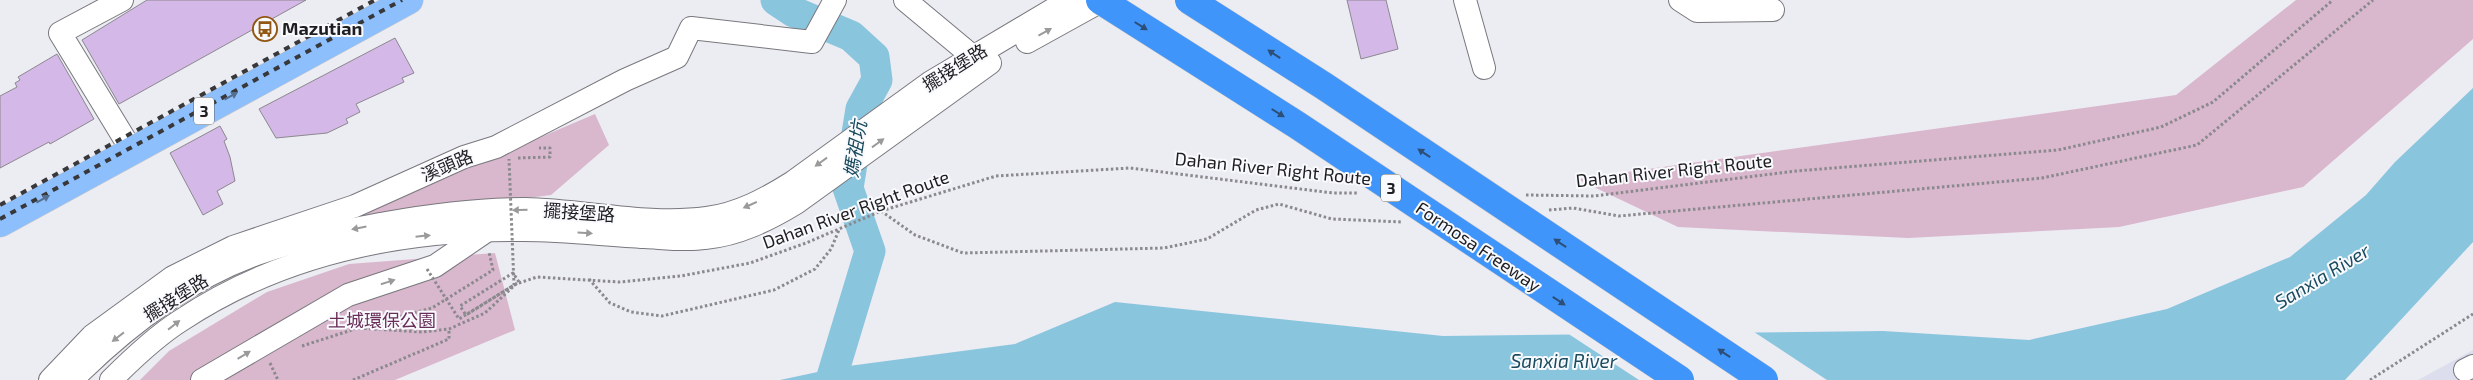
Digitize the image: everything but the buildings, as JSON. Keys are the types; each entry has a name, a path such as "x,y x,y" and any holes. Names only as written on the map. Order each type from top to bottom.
{"highway":[{"name":"Formosa Freeway","path":"1101,0 1297,125 1680,380"},
{"path":"1189,0 1324,86 1764,380"}],"main road":[{"name":"3","path":"0,223 127,142 369,0"},
{"name":"3","path":"0,201 127,142 409,0"}],"street":[{"path":"122,0 60,33 127,142"},
{"name":"溪頭路","path":"50,380 92,336 173,277 232,247 355,206 464,157 496,148 624,80 677,57 691,28 812,42 835,0"},
{"path":"904,0 978,61"},
{"name":"擺接堡路","path":"111,380 134,358 178,322 229,291 270,272 318,256 373,243 424,236 486,231 525,230 665,238 705,238 743,230 776,215 794,192 938,88 1069,0"},
{"name":"擺接堡路","path":"978,61 1101,0"},
{"path":"1465,0 1484,68"},
{"path":"1680,0 1697,11 1773,10"},
{"name":"擺接堡路","path":"72,380 106,347 147,315 200,281 256,254 312,238 413,219 496,210 525,209 674,220 708,218 739,210 770,196 794,192"},
{"path":"202,380 348,295 427,270 486,231"}],"path":[{"name":"Dahan River Right Route","path":"1516,195 1594,196 1796,171 2058,150 2161,127 2213,102 2333,0"},
{"path":"1543,210 1573,208 1619,216 2042,178 2197,145 2373,0"},
{"path":"427,270 458,319 466,315 481,305 511,286 518,282 516,277 513,273 460,306 466,315 514,285 514,275 514,266 508,159"},
{"name":"Dahan River Right Route","path":"300,347 358,328 422,332 449,329 485,313 516,284 537,277 619,282 681,276 750,263 880,212 996,176 1130,168 1333,192 1362,193"},
{"path":"880,212 914,235 963,253 1164,248 1206,239 1256,210 1279,204 1332,219 1404,222"},
{"path":"589,279 610,303 631,312 662,316 774,290 814,269 831,248 840,229"},
{"path":"358,328 432,308 493,270 486,231"},
{"path":"2370,380 2473,314"},
{"path":"353,380 450,338 449,329"},
{"path":"261,366 277,358"},
{"path":"269,362 278,380"}],"shaded area":[{"path":"2473,350 2473,380 2418,380"}],"green space":[{"path":"2296,0 2473,0 2473,39 2303,187 2119,227 1908,238 1678,227 1577,179 2176,95"},
{"path":"595,114 609,145 551,195 341,222"},
{"name":"土城環保公園","path":"495,253 515,330 395,380 140,380 169,351 267,292 349,264"}],"water":[{"name":"Sanxia River","path":"2473,88 2473,242 2345,380 780,380 841,367 1015,344 1115,302 1443,336 1883,331 2029,340 2167,309 2290,257 2366,195 2395,162"}],"pier":[{"path":"1751,330 1827,380 1639,380 1564,331"}],"waterway":[{"name":"媽祖坑","path":"776,0 794,12 851,36 874,57 877,80 861,109 848,188 870,251 831,380"}],"railway":[{"path":"0,205 375,0"},
{"path":"0,219 402,0"}],"place":[{"name":"Mazutian","path":"265,29"}]}
